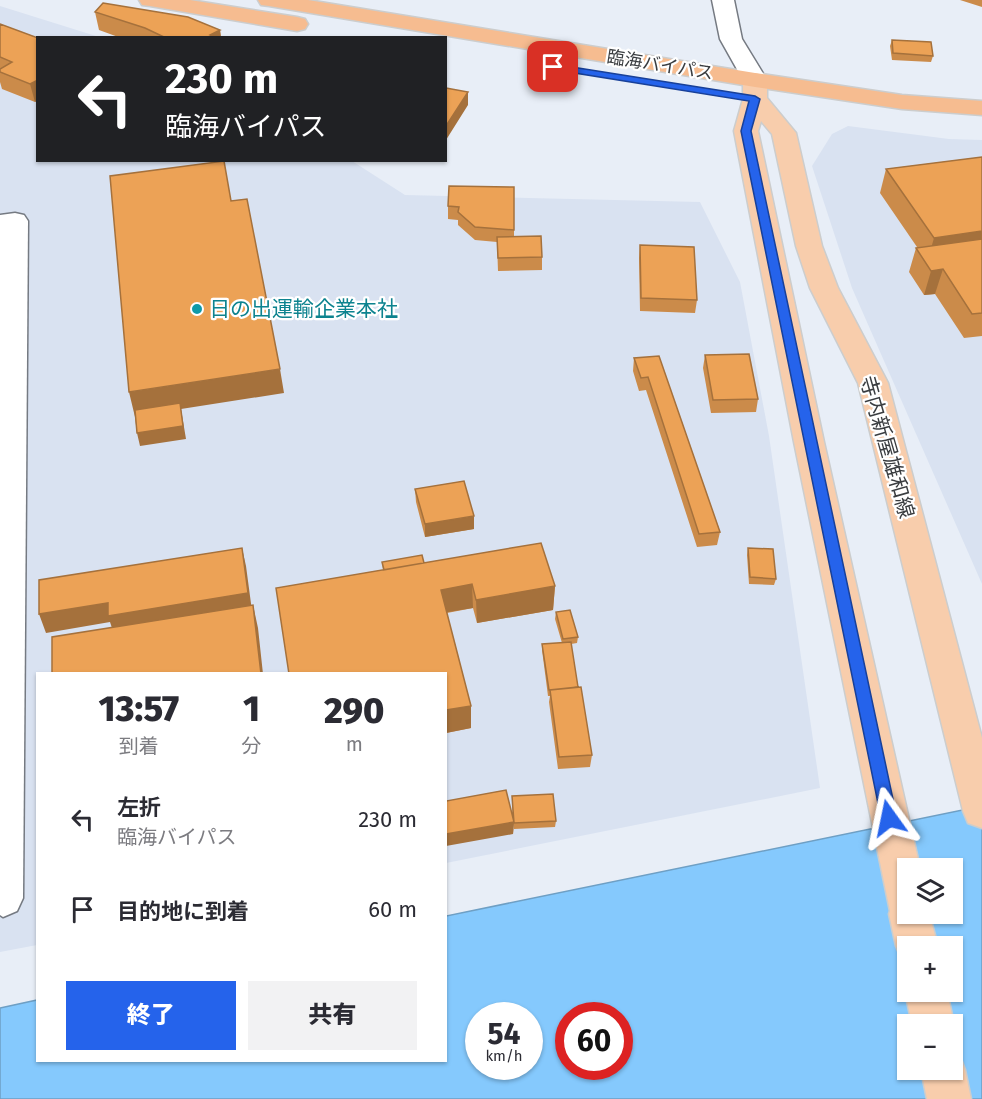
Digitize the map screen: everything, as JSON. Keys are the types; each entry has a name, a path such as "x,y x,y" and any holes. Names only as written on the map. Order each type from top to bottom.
{"highway":[{"path":"150,0 366,36"},
{"name":"臨海バイパス","path":"269,0 755,89 839,114 909,122 982,126"},
{"name":"臨海バイパス","path":"447,49 755,89 982,108"}],"main road":[{"name":"寺内新屋雄和線","path":"755,89 784,133 809,246 824,288 873,383 982,811"},
{"path":"755,89 746,131 898,858"},
{"path":"945,1080 950,1099"}],"street":[{"path":"723,0 731,39 755,89"},
{"path":"0,223 15,221 3,898"}],"shaded area":[{"path":"0,6 96,36 36,36 36,162 354,162 405,195 700,202 740,282 769,436 820,788 447,863 447,672 36,672 36,945 0,952"},
{"path":"848,126 949,139 982,140 982,584 852,288 812,166 832,134"}],"water":[{"path":"982,806 982,1099 0,1099 0,1008 36,1000 36,1062 447,1062 447,916"}],"building":[{"path":"103,3 188,17 220,30 210,35 212,36 162,36 145,28 95,12"},
{"path":"0,24 36,37 36,81 30,84 0,72 0,69 12,62 0,57"},
{"path":"892,40 931,42 933,56 893,53"},
{"path":"447,88 468,92 447,124"},
{"path":"982,157 982,231 934,238 886,169"},
{"name":"日の出運輸企業本社","path":"224,162 231,201 247,199 280,369 129,392 110,176"},
{"path":"449,186 514,187 514,230 475,227 458,212 459,207 448,206"},
{"path":"541,236 542,257 498,258 497,237"},
{"path":"982,239 982,313 972,314 943,269 931,271 916,248"},
{"path":"640,245 694,247 697,300 641,298"},
{"path":"749,354 758,399 713,400 705,355"},
{"path":"659,356 720,532 699,534 648,377 641,378 634,358"},
{"path":"180,403 183,426 137,433 135,410"},
{"path":"464,481 474,516 425,524 415,489"},
{"path":"541,543 555,586 476,600 472,584 441,590 471,706 447,710 447,672 289,672 276,588"},
{"path":"242,548 248,593 108,616 108,603 39,614 39,580"},
{"path":"748,548 773,549 776,579 750,577"},
{"path":"422,555 424,563 384,570 382,562"},
{"path":"253,605 261,672 52,672 52,637"},
{"path":"570,610 578,637 563,639 556,612"},
{"path":"571,642 578,687 549,690 542,644"},
{"path":"581,687 592,755 559,757 550,690"},
{"path":"506,790 514,822 447,834 447,801"},
{"path":"553,794 556,821 514,823 512,796"}],"place":[{"name":"日の出運輸企業本社","path":"197,309"}],"route":[{"path":"553,67 755,99 746,131 889,818"}]}
